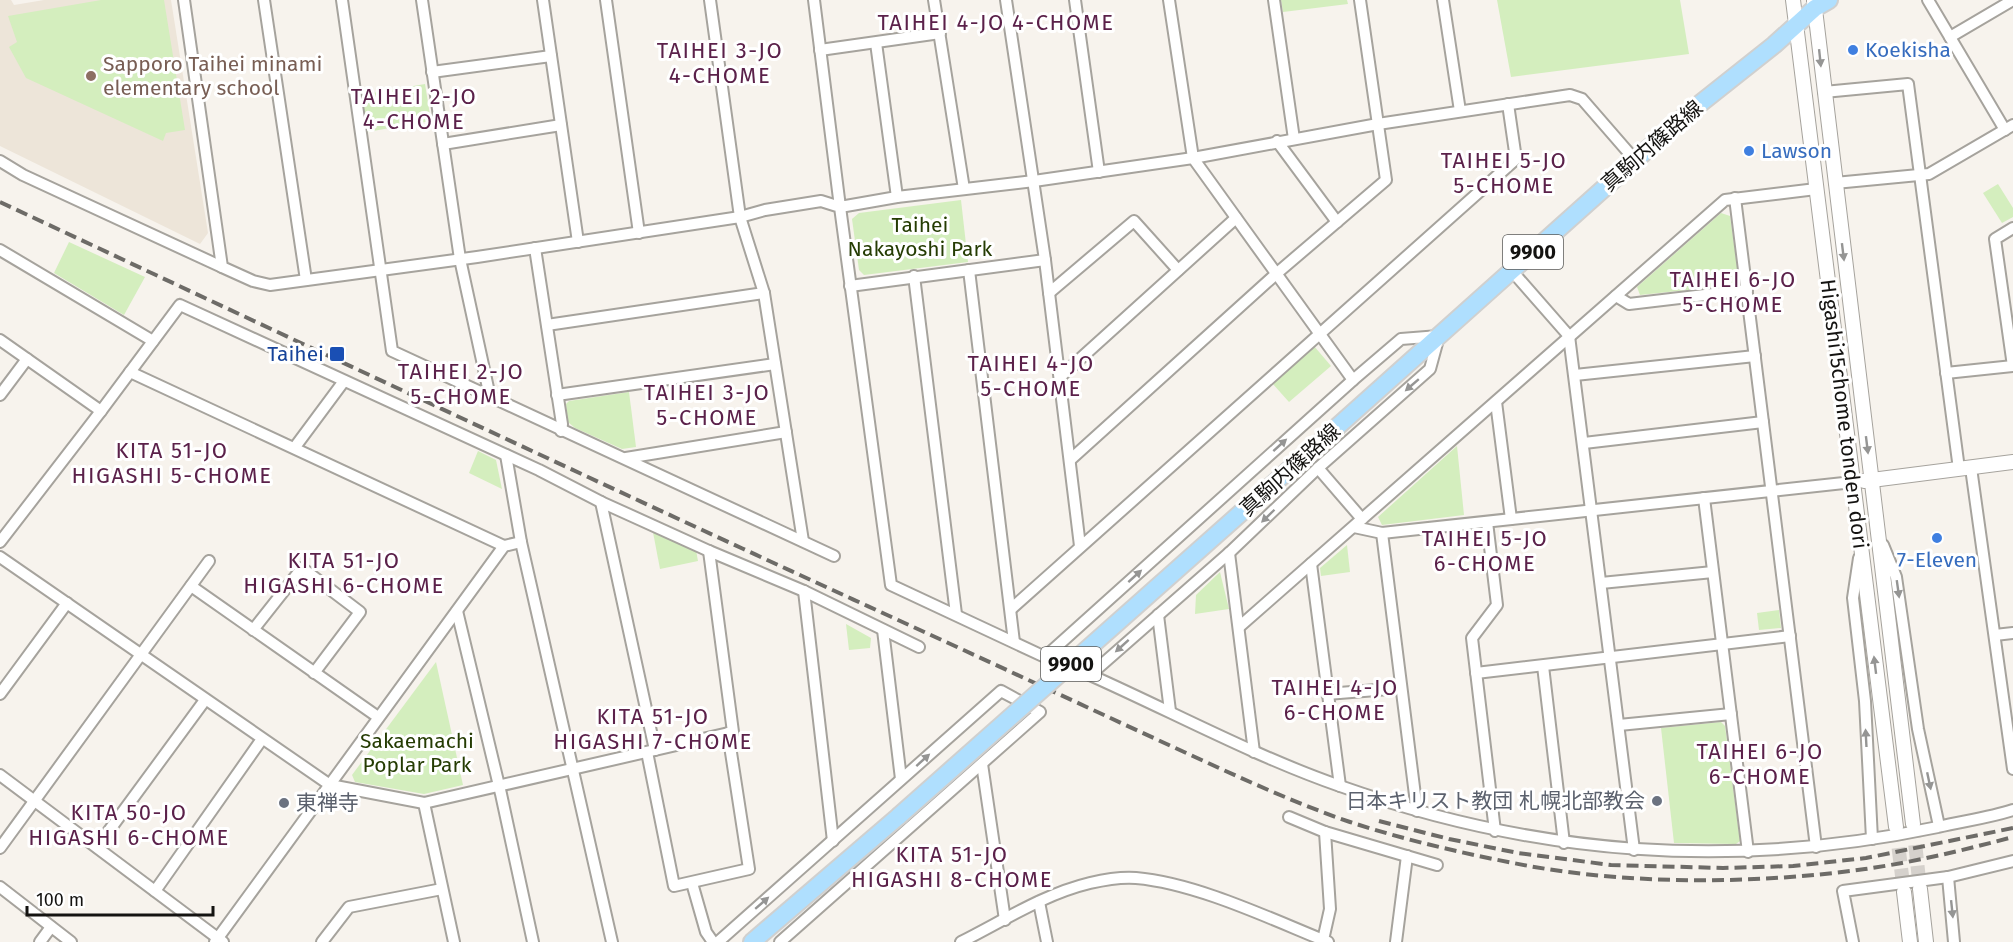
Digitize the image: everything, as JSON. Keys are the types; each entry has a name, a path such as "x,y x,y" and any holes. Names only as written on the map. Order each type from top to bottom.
{"main road":[{"name":"真駒内篠路線","path":"752,942 1243,511 1687,114 1774,45 1819,3"}],"street":[{"path":"184,0 222,267"},
{"path":"264,0 306,280"},
{"path":"342,0 392,351 834,556"},
{"path":"422,0 460,259 490,397"},
{"path":"543,0 578,242"},
{"path":"606,0 639,232"},
{"path":"710,0 740,217 764,292 803,541"},
{"path":"814,0 891,585 1045,657 1170,711 1254,753 1340,786 1417,811 1495,831 1564,843 1634,850 1748,852 1816,847 1888,837 2013,810"},
{"path":"934,0 964,189"},
{"path":"1006,0 1045,260 1080,546"},
{"path":"1074,0 1099,172"},
{"path":"1169,0 1193,158 1353,380"},
{"path":"1274,0 1294,139"},
{"path":"1070,460 1276,274 1386,180 1360,0"},
{"path":"1443,0 1460,111"},
{"name":"Higashi15chome tonden dori","path":"1793,0 1896,827"},
{"path":"1835,183 1929,174 2009,128 1928,0"},
{"path":"1950,37 2013,0"},
{"name":"Higashi15chome tonden dori","path":"1819,3 1824,92 1913,824"},
{"path":"820,50 940,33"},
{"path":"876,43 897,197"},
{"path":"432,72 551,56"},
{"path":"1824,92 1908,84 1946,374 1995,635 2013,769"},
{"path":"0,161 23,175 222,267 254,281 270,285 578,242 740,217 765,210 821,201 840,207 897,197 1034,182 1193,158 1378,124 1570,95 1582,99 1635,160"},
{"path":"1011,609 1516,159 1508,104"},
{"path":"443,144 561,125"},
{"path":"1277,141 1337,222"},
{"path":"1239,627 1725,200 1816,189"},
{"path":"1735,198 1816,847"},
{"path":"1060,377 1236,218"},
{"path":"1049,293 1134,221 1178,270"},
{"path":"1946,374 2013,366 1995,239 2013,228"},
{"path":"535,248 562,424 561,431"},
{"path":"0,250 153,341"},
{"path":"850,286 1045,260"},
{"path":"969,270 1014,642"},
{"path":"1512,271 1569,336 1634,850"},
{"path":"914,276 956,614"},
{"path":"1616,296 1629,304 1747,290"},
{"path":"547,325 764,292"},
{"path":"0,542 180,305 540,470 601,502 804,591 920,647"},
{"path":"1045,657 1401,339 1439,336 1430,369 1318,468 1229,553 1089,675"},
{"path":"0,340 101,411"},
{"path":"1575,375 1755,356"},
{"path":"0,395 27,359"},
{"path":"557,395 775,364"},
{"path":"130,372 504,546 522,542"},
{"path":"295,447 344,381"},
{"path":"1496,402 1511,519"},
{"path":"1584,443 1763,422"},
{"path":"625,458 786,432"},
{"path":"506,455 522,542 612,942"},
{"path":"1318,468 1358,523 1382,533 1872,480 2013,462"},
{"path":"1704,498 1748,852"},
{"path":"601,502 651,751 674,886 749,869 728,733"},
{"path":"1487,522 1497,605 1472,638 1495,831"},
{"path":"1382,533 1417,811"},
{"path":"1878,534 1896,577 1918,729 1939,826"},
{"path":"0,775 219,941 378,717 504,546"},
{"path":"1861,548 1853,598 1865,701 1872,839"},
{"path":"0,557 330,785 424,803 733,732 709,551"},
{"path":"1229,553 1254,753"},
{"path":"0,848 209,561"},
{"path":"1311,564 1340,786"},
{"path":"253,630 302,568 360,612 314,673"},
{"path":"1601,583 1713,572"},
{"path":"191,586 378,717"},
{"path":"804,591 833,841"},
{"path":"0,694 67,603"},
{"path":"457,610 499,784 533,942"},
{"path":"1158,615 1170,711"},
{"path":"883,630 901,779"},
{"path":"1995,635 2013,633"},
{"path":"1476,673 1790,636"},
{"path":"1543,666 1564,843"},
{"path":"1327,694 1401,688"},
{"path":"718,942 1001,691 1040,712 780,942"},
{"path":"97,847 206,700"},
{"path":"1619,726 1731,714"},
{"path":"155,891 262,739"},
{"path":"982,764 1005,920"},
{"path":"424,803 454,942"},
{"path":"1289,817 1325,832 1437,865"},
{"path":"961,942 975,939 1039,902 1091,882 1135,878 1187,888 1266,916 1309,939 1325,941 1330,909 1325,832"},
{"path":"1396,942 1407,856"},
{"path":"1853,942 1843,891 1948,877 2013,861"},
{"path":"1948,877 1954,942"},
{"path":"692,882 706,932 713,942"},
{"path":"0,887 71,942"},
{"path":"322,942 349,907 442,889"},
{"path":"1920,889 1926,942"},
{"path":"1904,892 1910,942"},
{"path":"1039,902 1047,942"},
{"path":"40,942 51,927"}],"shaded area":[{"name":"Sapporo Taihei minami elementary school","path":"0,0 11,0 14,5 44,0 171,0 208,233 200,244 0,146"}],"green space":[{"path":"101,0 164,0 185,130 166,133 163,141 26,78 9,47 17,42 8,16"},
{"path":"1281,0 1347,0 1348,4 1283,12"},
{"path":"1497,0 1680,0 1689,54 1511,77"},
{"path":"425,84 431,121 367,132 361,95"},
{"path":"1998,184 2013,208 2013,217 2002,223 1983,193"},
{"name":"Taihei Nakayoshi Park","path":"961,200 968,262 864,275 859,270 852,219 859,213"},
{"path":"1721,213 1730,216 1739,280 1735,285 1640,295 1637,287"},
{"path":"69,242 145,277 124,315 54,273"},
{"path":"1314,346 1331,366 1289,402 1272,383"},
{"path":"629,392 636,447 622,449 575,428 568,422 566,404 569,401"},
{"path":"1457,446 1464,515 1382,525 1378,517"},
{"path":"478,451 496,460 502,489 469,473"},
{"path":"652,527 696,550 698,561 660,569"},
{"path":"1347,545 1350,572 1321,576 1320,568"},
{"path":"1220,572 1229,609 1195,614 1196,595"},
{"path":"1779,610 1781,628 1759,630 1757,613"},
{"path":"846,624 871,638 870,648 849,650"},
{"name":"Sakaemachi Poplar Park","path":"436,662 463,785 424,794 355,782 352,775"},
{"path":"1721,722 1725,726 1740,841 1736,844 1674,843 1661,728"}],"tunnel":[{"path":"1913,824 1920,889"},
{"path":"1896,827 1904,892"}],"railway":[{"path":"0,202 589,478 1171,746 1282,796 1350,822 1439,847 1529,866 1611,877 1697,880 1782,878 1865,869 1902,863 2013,837"},
{"path":"1379,821 1449,839 1518,853 1611,865 1723,868 1793,866 1866,858 2013,828"}],"place":[{"name":"Koekisha","path":"1853,50"},
{"name":"Sapporo Taihei minami elementary school","path":"91,76"},
{"name":"Lawson","path":"1749,151"},
{"name":"Taihei","path":"337,354"},
{"name":"7-Eleven","path":"1937,538"},
{"name":"日本キリスト教団 札幌北部教会","path":"1657,801"},
{"name":"東禅寺","path":"284,803"}],"district":[{"name":"TAIHEI 4-JO 4-CHOME","path":"996,22"},
{"name":"TAIHEI 3-JO 4-CHOME","path":"720,62"},
{"name":"TAIHEI 2-JO 4-CHOME","path":"414,108"},
{"name":"TAIHEI 5-JO 5-CHOME","path":"1504,172"},
{"name":"TAIHEI 6-JO 5-CHOME","path":"1733,292"},
{"name":"TAIHEI 4-JO 5-CHOME","path":"1031,376"},
{"name":"TAIHEI 2-JO 5-CHOME","path":"461,384"},
{"name":"TAIHEI 3-JO 5-CHOME","path":"707,404"},
{"name":"KITA 51-JO HIGASHI 5-CHOME","path":"172,462"},
{"name":"TAIHEI 5-JO 6-CHOME","path":"1485,550"},
{"name":"KITA 51-JO HIGASHI 6-CHOME","path":"344,572"},
{"name":"TAIHEI 4-JO 6-CHOME","path":"1335,700"},
{"name":"KITA 51-JO HIGASHI 7-CHOME","path":"653,728"},
{"name":"TAIHEI 6-JO 6-CHOME","path":"1760,764"},
{"name":"KITA 50-JO HIGASHI 6-CHOME","path":"129,824"},
{"name":"KITA 51-JO HIGASHI 8-CHOME","path":"952,866"}]}
